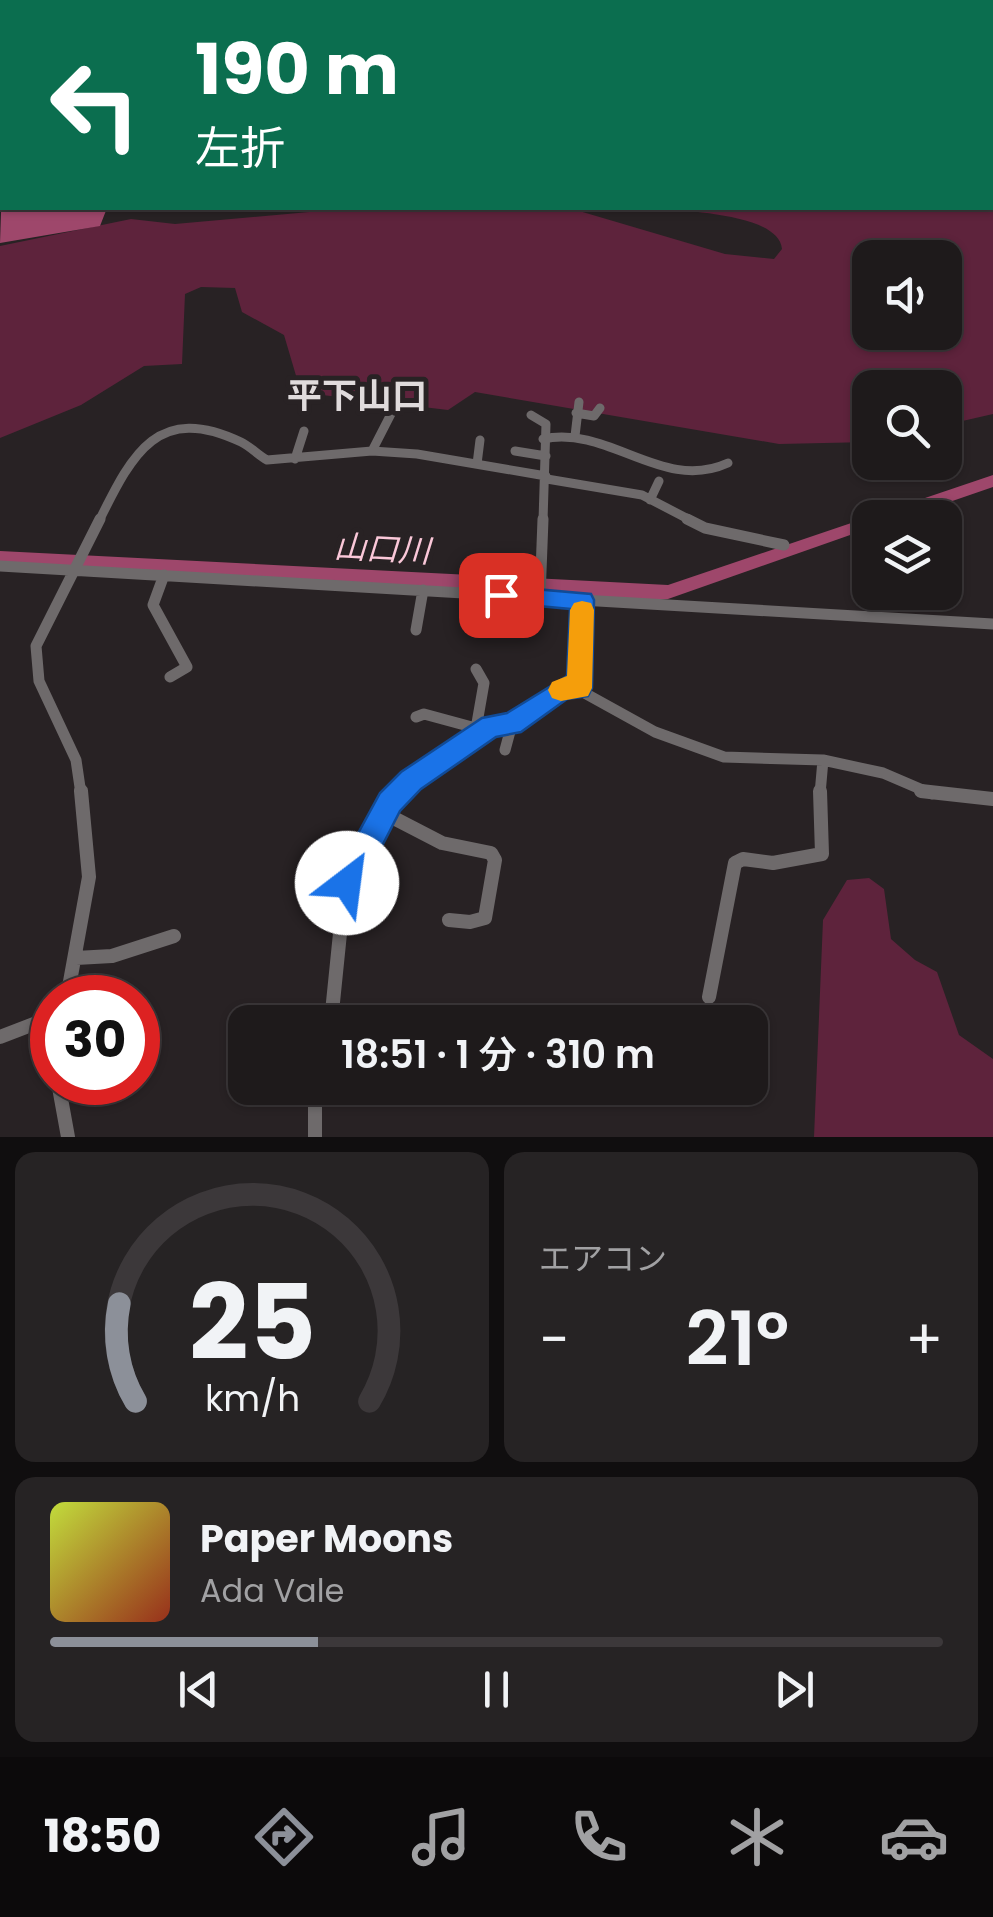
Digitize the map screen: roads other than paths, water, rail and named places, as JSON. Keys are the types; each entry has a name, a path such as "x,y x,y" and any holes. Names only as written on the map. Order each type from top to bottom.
{"street":[{"path":"575,436 579,402"},
{"path":"576,413 594,416 600,408"},
{"path":"372,451 392,412"},
{"path":"532,415 546,424 541,592"},
{"path":"72,975 89,877 86,822 76,760 58,728 36,665 36,646 130,461 168,427 245,443 267,460 372,451 477,464 621,490 705,528 784,545"},
{"path":"296,459 304,432"},
{"path":"543,440 575,436 649,463 688,472 728,463"},
{"path":"477,464 480,440"},
{"path":"515,451 546,456"},
{"path":"650,500 659,481"},
{"path":"0,566 78,564 164,575 422,590 541,592 582,600 993,624"},
{"path":"164,575 153,605 187,667 170,677"},
{"path":"416,630 422,590"},
{"path":"579,688 582,600"},
{"path":"476,669 484,683 476,723 483,730"},
{"path":"332,1005 344,894 384,813 411,780 456,753 483,730 499,723 512,724 570,686 655,732 724,757 823,760 883,774 926,793 993,799"},
{"path":"416,716 424,714 483,730"},
{"path":"505,750 512,724"},
{"path":"709,997 735,863 773,863 822,854 818,810 823,760"},
{"path":"384,813 442,842 491,853 495,860 485,918 470,922 449,920"},
{"path":"76,958 112,956 174,936"},
{"path":"0,1036 30,1025"},
{"path":"62,1105 68,1137"},
{"path":"315,1105 315,1137"}],"waterway":[{"name":"山口川","path":"937,500 993,481"},
{"name":"山口川","path":"0,558 650,593 668,592 852,528"}],"district":[{"name":"平下山口","path":"357,396"}]}
